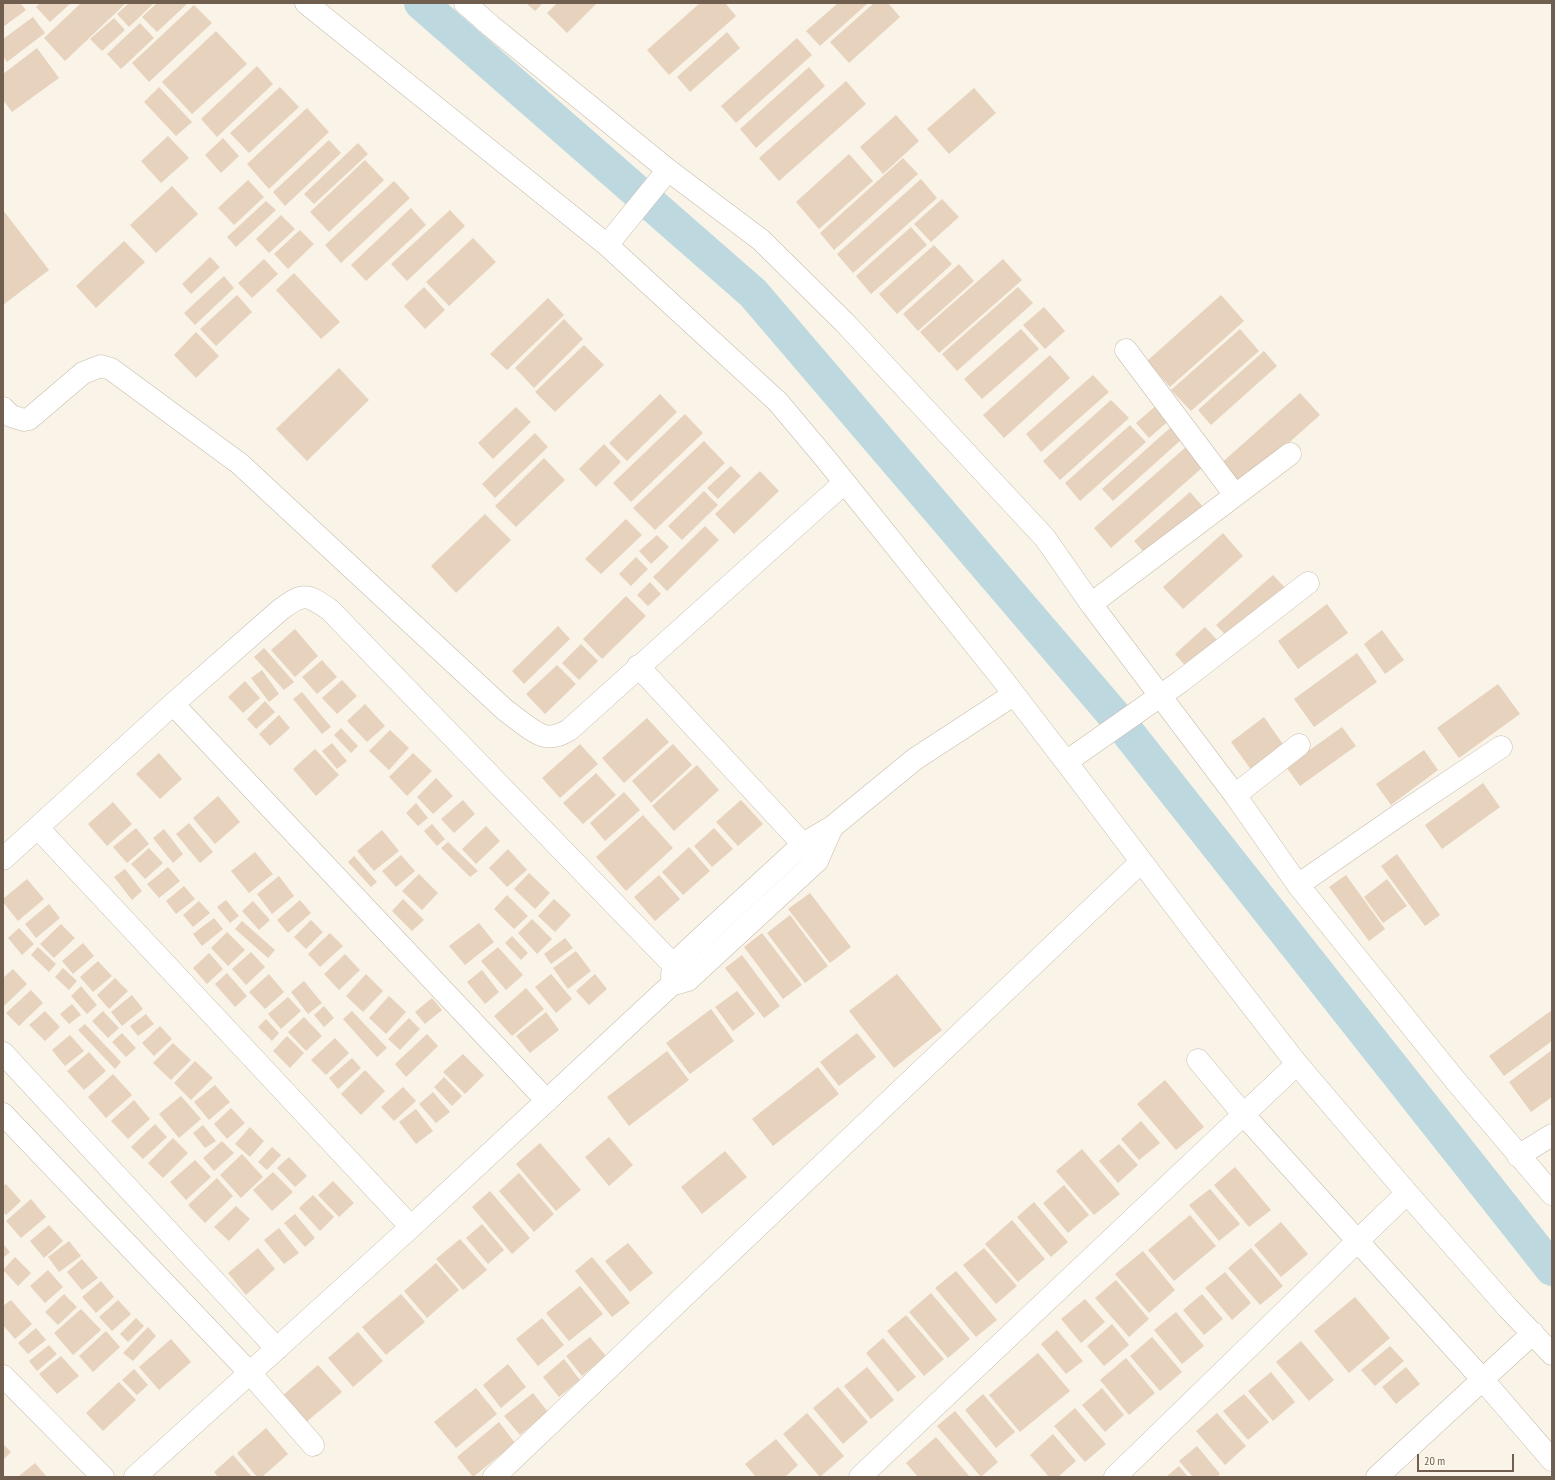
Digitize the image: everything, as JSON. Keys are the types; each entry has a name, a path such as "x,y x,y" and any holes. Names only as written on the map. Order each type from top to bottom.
{"street":[{"path":"306,3 607,245 778,402 825,458 1070,766 1141,862 1297,1064 1407,1193 1552,1354"},
{"path":"465,3 664,175 761,240 845,323 1045,538 1156,697 1235,795 1298,885 1455,1080 1518,1156 1552,1194"},
{"path":"607,245 664,175"},
{"path":"1126,350 1235,495"},
{"path":"3,408 11,416 24,420 29,419 83,373 100,366 111,370 240,464 505,710 545,736 559,736 569,730 638,666 844,483"},
{"path":"1091,604 1290,454"},
{"path":"1070,766 1090,745 1156,697 1180,682 1308,583"},
{"path":"3,859 173,704 286,606 298,599 305,597 311,598 330,610 677,976"},
{"path":"638,666 817,861"},
{"path":"135,1477 411,1228 548,1101 677,976 803,844 832,827 915,759 1013,695"},
{"path":"173,704 548,1101"},
{"path":"1235,795 1299,744"},
{"path":"1298,885 1402,813 1501,748"},
{"path":"677,976 817,861 832,827"},
{"path":"38,828 411,1228"},
{"path":"494,1477 1141,862"},
{"path":"3,1053 277,1349"},
{"path":"1198,1060 1243,1114 1358,1240 1552,1460"},
{"path":"860,1477 1297,1064"},
{"path":"3,1114 250,1373 313,1444"},
{"path":"1518,1156 1552,1135"},
{"path":"1115,1477 1407,1193"},
{"path":"1377,1477 1533,1333"},
{"path":"3,1376 103,1477"}],"building":[{"path":"3,3 20,3 26,10 3,27"},
{"path":"40,3 71,3 50,22 36,7"},
{"path":"81,3 126,3 65,61 44,38"},
{"path":"129,3 154,3 129,27 117,14"},
{"path":"157,3 188,3 157,32 142,17"},
{"path":"526,3 543,3 535,11"},
{"path":"557,3 597,3 567,33 547,13"},
{"path":"700,3 725,3 736,16 669,75 647,50"},
{"path":"838,3 868,3 820,46 806,31"},
{"path":"874,3 888,3 900,17 849,63 830,42"},
{"path":"194,5 212,23 149,82 132,63"},
{"path":"33,17 45,33 7,62 3,56 3,39"},
{"path":"114,18 125,30 102,51 90,39"},
{"path":"140,23 154,38 121,69 107,54"},
{"path":"216,31 247,64 192,114 162,82"},
{"path":"727,32 740,48 690,92 677,77"},
{"path":"797,38 812,55 736,123 721,106"},
{"path":"37,48 59,78 12,112 3,100 3,74"},
{"path":"257,66 273,84 217,137 201,119"},
{"path":"809,67 825,86 756,148 740,129"},
{"path":"846,81 866,104 779,181 759,158"},
{"path":"159,87 192,122 176,136 144,102"},
{"path":"280,87 299,107 249,153 230,133"},
{"path":"974,88 996,113 949,154 927,129"},
{"path":"307,108 329,132 269,189 247,164"},
{"path":"896,115 919,141 883,174 860,147"},
{"path":"168,136 189,158 161,183 141,161"},
{"path":"223,138 239,156 221,173 205,155"},
{"path":"329,140 341,153 285,206 273,192"},
{"path":"358,143 368,154 314,204 304,194"},
{"path":"849,154 873,181 819,229 796,202"},
{"path":"903,158 918,174 834,250 820,233"},
{"path":"365,160 384,180 329,232 310,212"},
{"path":"921,179 937,198 853,273 837,254"},
{"path":"248,180 264,197 234,225 218,208"},
{"path":"394,181 410,198 341,263 325,245"},
{"path":"172,186 198,214 156,253 130,225"},
{"path":"942,199 959,217 931,242 914,224"},
{"path":"266,201 276,210 236,247 227,237"},
{"path":"411,208 426,225 366,281 351,265"},
{"path":"3,210 49,270 3,305"},
{"path":"450,210 465,226 407,281 391,264"},
{"path":"281,215 295,229 269,253 256,239"},
{"path":"911,227 927,245 871,294 856,276"},
{"path":"300,230 314,244 288,269 274,254"},
{"path":"473,238 496,262 449,306 426,282"},
{"path":"124,241 145,262 96,308 76,286"},
{"path":"934,245 952,264 897,314 879,294"},
{"path":"210,257 220,267 191,294 182,284"},
{"path":"264,259 278,274 252,298 238,283"},
{"path":"1003,259 1022,280 939,353 920,332"},
{"path":"959,264 974,281 918,331 903,314"},
{"path":"294,273 340,322 321,339 276,290"},
{"path":"224,276 234,288 195,325 184,313"},
{"path":"424,287 445,310 425,329 404,306"},
{"path":"1018,287 1033,303 957,371 942,354"},
{"path":"237,295 252,312 216,346 200,329"},
{"path":"1221,295 1244,321 1170,387 1147,361"},
{"path":"548,298 564,315 507,370 490,354"},
{"path":"1044,307 1065,331 1045,349 1023,325"},
{"path":"564,319 583,339 534,388 515,368"},
{"path":"1021,329 1039,349 982,399 964,379"},
{"path":"1240,329 1259,351 1191,411 1171,390"},
{"path":"196,332 219,356 196,378 174,355"},
{"path":"584,345 604,365 555,412 535,392"},
{"path":"1264,351 1277,366 1211,425 1198,410"},
{"path":"1050,355 1070,378 1004,438 983,415"},
{"path":"339,368 369,400 307,461 276,429"},
{"path":"1093,375 1109,392 1041,452 1026,434"},
{"path":"1300,393 1320,415 1237,489 1217,467"},
{"path":"660,394 677,412 627,461 609,443"},
{"path":"1111,400 1129,418 1060,480 1043,461"},
{"path":"1159,403 1172,418 1149,438 1136,423"},
{"path":"516,407 531,422 493,459 478,443"},
{"path":"685,414 703,433 631,502 613,483"},
{"path":"1130,425 1146,442 1080,501 1065,483"},
{"path":"1171,427 1182,439 1113,501 1102,489"},
{"path":"535,433 548,447 495,498 482,484"},
{"path":"704,441 725,463 655,530 633,508"},
{"path":"604,444 621,462 596,487 579,469"},
{"path":"1186,447 1203,467 1111,548 1094,528"},
{"path":"544,458 565,480 516,527 495,506"},
{"path":"731,466 741,476 718,499 707,488"},
{"path":"760,471 779,491 734,534 715,514"},
{"path":"704,491 718,505 682,540 668,526"},
{"path":"1190,492 1205,509 1150,559 1134,541"},
{"path":"485,514 511,540 456,593 431,566"},
{"path":"626,519 642,535 601,574 585,559"},
{"path":"705,526 719,540 667,591 653,577"},
{"path":"1223,533 1243,556 1183,609 1163,587"},
{"path":"657,535 669,547 651,564 639,551"},
{"path":"636,557 648,569 631,586 619,574"},
{"path":"1273,575 1287,590 1230,640 1216,625"},
{"path":"650,582 661,594 648,606 637,595"},
{"path":"626,596 646,616 602,659 583,639"},
{"path":"1327,604 1348,633 1298,669 1278,641"},
{"path":"558,626 570,639 524,684 512,671"},
{"path":"1205,627 1219,642 1188,669 1175,654"},
{"path":"295,629 318,656 295,677 271,650"},
{"path":"1382,630 1404,660 1385,674 1364,644"},
{"path":"581,644 598,661 579,680 562,663"},
{"path":"264,648 294,682 284,690 254,657"},
{"path":"1357,653 1377,682 1314,727 1294,699"},
{"path":"322,660 337,677 317,694 302,677"},
{"path":"557,665 576,684 545,714 526,694"},
{"path":"262,670 279,694 269,702 251,678"},
{"path":"342,680 357,696 337,714 322,698"},
{"path":"245,681 260,698 243,713 228,697"},
{"path":"1498,684 1520,714 1459,758 1437,728"},
{"path":"302,692 331,727 322,734 293,699"},
{"path":"265,701 275,712 256,729 247,719"},
{"path":"365,704 385,726 367,742 347,721"},
{"path":"279,715 290,728 270,746 259,734"},
{"path":"1264,717 1285,747 1252,771 1231,742"},
{"path":"647,718 669,742 624,783 602,758"},
{"path":"1342,727 1356,746 1300,786 1286,767"},
{"path":"341,728 358,746 351,753 334,735"},
{"path":"390,730 409,748 389,770 369,751"},
{"path":"332,743 347,761 337,769 322,751"},
{"path":"580,744 598,764 560,798 542,778"},
{"path":"673,744 692,765 651,803 632,781"},
{"path":"315,749 339,775 316,796 293,769"},
{"path":"1424,750 1438,770 1391,805 1376,784"},
{"path":"159,753 182,779 160,799 136,774"},
{"path":"413,753 432,771 407,796 389,777"},
{"path":"697,765 719,790 674,831 652,806"},
{"path":"596,773 616,795 583,824 563,803"},
{"path":"436,778 453,796 433,814 417,797"},
{"path":"1483,783 1500,807 1442,849 1425,825"},
{"path":"624,792 640,810 605,841 590,823"},
{"path":"218,796 240,822 215,844 193,818"},
{"path":"463,800 475,814 454,833 441,819"},
{"path":"741,800 763,824 738,846 716,822"},
{"path":"113,802 132,824 107,846 88,824"},
{"path":"416,803 428,818 418,826 406,813"},
{"path":"643,815 673,848 626,891 596,857"},
{"path":"189,823 213,852 200,863 176,834"},
{"path":"432,824 445,839 437,846 424,831"},
{"path":"486,826 500,841 476,864 462,849"},
{"path":"136,828 149,844 127,863 113,847"},
{"path":"714,828 733,849 712,867 694,846"},
{"path":"164,829 183,854 173,863 153,838"},
{"path":"382,830 399,851 374,871 357,851"},
{"path":"448,842 478,871 470,877 441,848"},
{"path":"689,847 710,871 683,895 662,872"},
{"path":"149,848 163,863 145,879 131,864"},
{"path":"508,849 527,870 507,887 489,868"},
{"path":"255,852 273,874 249,893 231,871"},
{"path":"1397,854 1440,915 1425,926 1381,866"},
{"path":"401,855 415,871 396,887 382,871"},
{"path":"354,856 377,882 371,887 348,862"},
{"path":"168,867 180,881 159,898 147,884"},
{"path":"125,869 142,891 132,900 114,877"},
{"path":"529,873 550,893 535,909 514,889"},
{"path":"419,874 438,893 422,910 402,891"},
{"path":"659,875 680,899 655,921 634,897"},
{"path":"1346,875 1385,929 1369,941 1329,887"},
{"path":"279,876 294,896 272,914 257,894"},
{"path":"27,879 44,899 18,921 3,902 3,899"},
{"path":"1387,879 1407,906 1383,923 1364,897"},
{"path":"184,886 195,899 176,914 166,901"},
{"path":"810,893 851,947 830,963 788,909"},
{"path":"507,895 528,916 514,929 494,909"},
{"path":"403,899 424,920 412,931 392,911"},
{"path":"554,899 571,915 555,932 538,916"},
{"path":"226,900 239,916 230,923 217,907"},
{"path":"300,900 311,913 288,933 277,920"},
{"path":"199,901 210,913 193,927 183,915"},
{"path":"253,901 270,920 259,930 242,911"},
{"path":"49,904 60,918 36,938 25,924"},
{"path":"790,915 828,966 805,983 767,933"},
{"path":"214,918 223,929 202,946 193,934"},
{"path":"532,919 552,939 537,954 518,933"},
{"path":"311,920 323,932 306,949 294,937"},
{"path":"242,921 275,950 268,958 235,929"},
{"path":"479,923 494,942 465,965 449,946"},
{"path":"61,924 75,938 54,958 40,944"},
{"path":"19,928 34,944 22,955 8,938"},
{"path":"227,932 245,950 228,966 211,948"},
{"path":"330,933 343,946 320,967 308,954"},
{"path":"762,933 802,985 783,999 744,947"},
{"path":"512,936 528,953 521,960 505,943"},
{"path":"565,938 573,948 551,964 544,954"},
{"path":"83,943 94,956 73,974 62,961"},
{"path":"38,947 56,964 49,972 31,955"},
{"path":"498,947 523,975 506,990 481,961"},
{"path":"576,951 591,971 568,989 553,968"},
{"path":"251,952 265,967 246,985 232,969"},
{"path":"209,953 223,969 207,984 193,968"},
{"path":"345,954 360,970 339,990 324,974"},
{"path":"742,955 780,1006 764,1018 725,968"},
{"path":"98,961 112,976 93,992 80,977"},
{"path":"63,968 77,981 69,990 55,977"},
{"path":"13,969 27,984 3,1007 3,978"},
{"path":"482,970 499,992 485,1004 467,982"},
{"path":"227,973 247,996 235,1007 215,984"},
{"path":"269,974 284,992 265,1009 249,992"},
{"path":"366,974 383,991 363,1012 346,996"},
{"path":"551,974 572,999 556,1013 535,987"},
{"path":"595,974 607,989 589,1005 576,991"},
{"path":"897,974 942,1030 894,1068 849,1011"},
{"path":"115,978 128,991 109,1009 97,995"},
{"path":"304,981 322,1003 308,1014 291,992"},
{"path":"81,986 97,1005 87,1014 71,996"},
{"path":"526,988 544,1009 512,1036 494,1016"},
{"path":"31,990 43,1003 19,1026 6,1013"},
{"path":"737,991 755,1014 733,1031 715,1007"},
{"path":"132,995 143,1009 122,1026 111,1012"},
{"path":"389,996 406,1012 386,1034 369,1018"},
{"path":"288,997 301,1011 281,1029 268,1014"},
{"path":"432,998 442,1010 425,1024 415,1012"},
{"path":"72,1004 81,1015 69,1024 60,1014"},
{"path":"324,1006 334,1018 324,1027 314,1015"},
{"path":"711,1009 734,1041 690,1074 666,1043"},
{"path":"1552,1010 1552,1041 1504,1076 1489,1056"},
{"path":"45,1011 60,1027 45,1041 29,1025"},
{"path":"103,1011 119,1028 108,1038 92,1021"},
{"path":"352,1011 387,1048 377,1057 343,1019"},
{"path":"546,1012 559,1030 530,1053 516,1036"},
{"path":"146,1014 154,1024 138,1036 130,1026"},
{"path":"304,1017 322,1036 306,1051 288,1032"},
{"path":"409,1018 420,1029 400,1050 388,1039"},
{"path":"266,1019 279,1033 272,1041 258,1027"},
{"path":"85,1024 121,1062 115,1069 78,1030"},
{"path":"160,1026 172,1039 154,1056 142,1043"},
{"path":"122,1033 136,1048 126,1057 112,1042"},
{"path":"857,1033 876,1057 839,1086 820,1062"},
{"path":"427,1034 438,1046 406,1077 395,1064"},
{"path":"70,1035 84,1051 65,1066 52,1050"},
{"path":"287,1036 304,1053 290,1068 273,1051"},
{"path":"335,1038 349,1053 326,1075 311,1060"},
{"path":"173,1043 191,1060 171,1080 153,1063"},
{"path":"1552,1050 1552,1097 1531,1112 1509,1082"},
{"path":"667,1051 689,1080 629,1126 607,1097"},
{"path":"89,1052 106,1071 84,1090 67,1071"},
{"path":"463,1054 484,1075 465,1094 443,1072"},
{"path":"352,1058 361,1068 338,1089 329,1078"},
{"path":"195,1061 213,1078 191,1100 174,1083"},
{"path":"818,1067 839,1094 773,1146 752,1119"},
{"path":"365,1070 385,1091 361,1115 341,1094"},
{"path":"113,1074 132,1095 106,1118 88,1097"},
{"path":"444,1077 462,1096 452,1106 434,1087"},
{"path":"1165,1080 1204,1127 1176,1150 1137,1104"},
{"path":"215,1085 230,1102 209,1120 194,1102"},
{"path":"403,1087 416,1101 394,1121 381,1107"},
{"path":"433,1092 450,1112 436,1123 419,1104"},
{"path":"181,1096 201,1119 179,1138 159,1114"},
{"path":"134,1100 150,1119 128,1139 111,1121"},
{"path":"231,1108 245,1123 227,1139 214,1124"},
{"path":"416,1109 433,1131 416,1144 399,1122"},
{"path":"1141,1121 1160,1143 1139,1160 1121,1139"},
{"path":"155,1124 167,1137 143,1159 131,1147"},
{"path":"203,1125 216,1141 205,1148 193,1133"},
{"path":"250,1127 264,1141 250,1157 235,1144"},
{"path":"609,1137 633,1165 609,1186 585,1157"},
{"path":"173,1138 188,1153 163,1178 148,1163"},
{"path":"222,1141 234,1153 214,1171 203,1158"},
{"path":"540,1143 581,1190 556,1211 516,1164"},
{"path":"1119,1144 1138,1165 1118,1183 1099,1161"},
{"path":"272,1147 281,1155 267,1170 258,1162"},
{"path":"1082,1149 1120,1194 1094,1215 1056,1171"},
{"path":"725,1151 747,1177 702,1214 681,1187"},
{"path":"242,1154 263,1177 241,1198 220,1175"},
{"path":"289,1157 307,1176 295,1187 277,1168"},
{"path":"195,1160 211,1177 186,1200 170,1182"},
{"path":"1235,1167 1271,1210 1249,1227 1214,1185"},
{"path":"273,1172 293,1192 272,1211 253,1190"},
{"path":"519,1173 554,1214 534,1232 499,1191"},
{"path":"217,1178 233,1196 205,1223 188,1205"},
{"path":"333,1181 354,1203 339,1217 318,1195"},
{"path":"6,1184 21,1201 6,1215 3,1212 3,1186"},
{"path":"1064,1185 1089,1215 1068,1233 1043,1203"},
{"path":"1210,1189 1240,1224 1219,1241 1189,1205"},
{"path":"490,1191 530,1238 512,1254 472,1207"},
{"path":"313,1195 334,1217 320,1231 299,1208"},
{"path":"31,1199 46,1217 21,1238 6,1221"},
{"path":"1034,1202 1068,1242 1051,1257 1017,1217"},
{"path":"236,1206 250,1219 229,1241 214,1227"},
{"path":"295,1214 315,1238 305,1247 284,1223"},
{"path":"1190,1215 1216,1246 1174,1281 1148,1250"},
{"path":"1012,1220 1045,1259 1018,1282 985,1244"},
{"path":"1281,1222 1308,1254 1281,1277 1254,1245"},
{"path":"482,1224 504,1250 488,1264 466,1238"},
{"path":"49,1225 63,1241 44,1258 30,1241"},
{"path":"279,1228 299,1253 284,1264 264,1240"},
{"path":"460,1239 487,1270 463,1290 436,1259"},
{"path":"69,1241 81,1256 59,1272 48,1257"},
{"path":"628,1243 653,1273 630,1292 605,1261"},
{"path":"3,1244 10,1252 3,1258"},
{"path":"258,1248 275,1269 246,1295 228,1273"},
{"path":"984,1248 1017,1286 996,1304 963,1265"},
{"path":"1251,1248 1283,1286 1260,1305 1228,1268"},
{"path":"1143,1251 1175,1290 1149,1313 1115,1274"},
{"path":"15,1257 31,1273 18,1286 3,1270"},
{"path":"592,1257 630,1303 612,1317 575,1271"},
{"path":"82,1259 98,1278 82,1290 67,1272"},
{"path":"436,1263 459,1290 427,1318 404,1291"},
{"path":"48,1270 63,1287 45,1303 30,1286"},
{"path":"956,1271 997,1320 976,1337 935,1288"},
{"path":"1225,1272 1251,1303 1232,1320 1205,1288"},
{"path":"1116,1280 1149,1319 1129,1337 1095,1298"},
{"path":"101,1281 114,1297 96,1313 82,1297"},
{"path":"580,1286 603,1314 569,1341 546,1313"},
{"path":"931,1293 970,1339 948,1358 909,1312"},
{"path":"64,1294 77,1307 58,1325 45,1312"},
{"path":"401,1294 425,1322 386,1355 362,1327"},
{"path":"1202,1294 1223,1319 1204,1335 1183,1310"},
{"path":"1355,1297 1390,1338 1349,1373 1314,1331"},
{"path":"1085,1299 1105,1322 1081,1343 1061,1319"},
{"path":"11,1300 32,1324 15,1339 3,1325 3,1306"},
{"path":"118,1300 131,1314 112,1331 99,1317"},
{"path":"81,1309 101,1330 73,1355 54,1333"},
{"path":"1176,1312 1204,1346 1182,1364 1154,1330"},
{"path":"906,1315 944,1359 924,1376 887,1331"},
{"path":"136,1318 144,1326 128,1342 120,1334"},
{"path":"542,1318 564,1345 538,1366 516,1339"},
{"path":"1112,1324 1129,1345 1104,1366 1087,1346"},
{"path":"148,1327 156,1336 133,1361 123,1353"},
{"path":"36,1328 46,1340 28,1354 18,1343"},
{"path":"1057,1330 1083,1361 1066,1374 1041,1344"},
{"path":"106,1331 120,1347 93,1372 79,1356"},
{"path":"358,1332 383,1361 353,1387 328,1358"},
{"path":"590,1337 606,1356 582,1376 566,1356"},
{"path":"1152,1337 1182,1372 1160,1391 1130,1356"},
{"path":"883,1338 916,1377 898,1392 866,1353"},
{"path":"171,1339 191,1362 159,1390 139,1367"},
{"path":"1301,1341 1334,1380 1309,1401 1276,1362"},
{"path":"49,1345 57,1354 37,1371 29,1361"},
{"path":"1390,1346 1404,1361 1375,1386 1361,1370"},
{"path":"1038,1353 1070,1391 1020,1432 989,1395"},
{"path":"61,1356 79,1376 57,1394 39,1374"},
{"path":"1126,1358 1155,1393 1129,1415 1100,1380"},
{"path":"564,1359 580,1380 559,1397 543,1377"},
{"path":"508,1364 526,1387 501,1408 483,1385"},
{"path":"318,1365 342,1392 305,1423 282,1396"},
{"path":"867,1367 894,1400 871,1419 844,1386"},
{"path":"1406,1367 1420,1384 1396,1404 1382,1387"},
{"path":"134,1369 148,1385 137,1395 122,1380"},
{"path":"1271,1372 1295,1402 1273,1421 1248,1391"},
{"path":"119,1382 136,1400 103,1431 86,1413"},
{"path":"838,1387 868,1422 843,1444 813,1408"},
{"path":"476,1388 497,1414 456,1448 434,1422"},
{"path":"1102,1388 1124,1415 1105,1432 1082,1405"},
{"path":"533,1393 548,1412 520,1435 504,1416"},
{"path":"983,1394 1015,1432 996,1448 965,1410"},
{"path":"1244,1394 1269,1422 1248,1440 1223,1411"},
{"path":"1075,1408 1106,1444 1085,1462 1054,1426"},
{"path":"955,1411 998,1462 981,1477 937,1426"},
{"path":"807,1413 844,1456 820,1477 783,1434"},
{"path":"1217,1413 1246,1446 1225,1465 1196,1431"},
{"path":"499,1422 515,1443 473,1477 457,1457"},
{"path":"266,1428 288,1454 262,1477 257,1477 237,1453"},
{"path":"1053,1434 1076,1461 1058,1477 1049,1477 1030,1455"},
{"path":"936,1437 970,1477 918,1477 906,1463"},
{"path":"776,1439 798,1465 785,1477 756,1477 745,1464"},
{"path":"3,1444 11,1452 3,1460"},
{"path":"1197,1446 1220,1474 1216,1477 1193,1477 1179,1461"},
{"path":"233,1455 252,1477 218,1477 214,1472"},
{"path":"35,1463 47,1477 19,1476"},
{"path":"1179,1466 1188,1477 1166,1477"}],"waterway":[{"path":"421,3 753,293 1118,720 1552,1269"}]}
